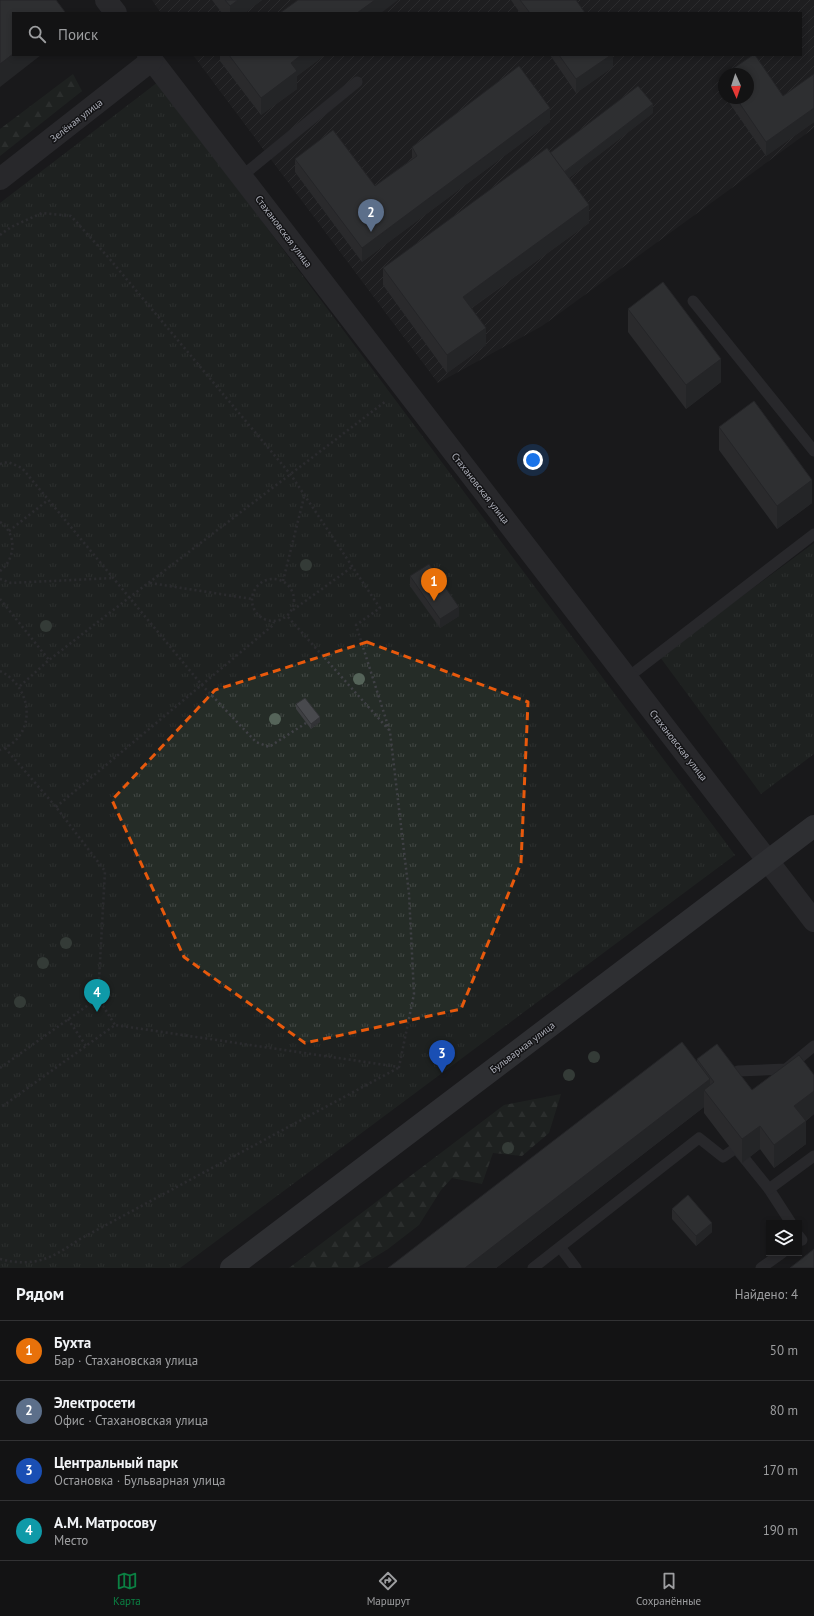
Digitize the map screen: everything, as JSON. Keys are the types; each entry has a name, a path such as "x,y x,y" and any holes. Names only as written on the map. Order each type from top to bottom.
{"main road":[{"name":"Бульварная улица","path":"231,1268 814,826"}],"street":[{"path":"106,0 115,12"},
{"name":"Стахановская улица","path":"150,58 814,921"},
{"name":"Зелёная улица","path":"0,179 150,58"}],"lane":[{"path":"242,176 357,82"},
{"path":"693,301 814,451"},
{"path":"627,678 814,534"},
{"path":"738,1071 786,1069 814,1046"},
{"path":"533,1268 699,1138 723,1157 736,1148 769,1189 789,1220"},
{"path":"769,1189 814,1156"},
{"path":"560,1247 576,1268"},
{"path":"761,1268 778,1256"}],"path":[{"path":"0,235 11,227 42,213 71,216 108,257 291,475 304,497 380,608 356,625 390,732 409,894 414,994 399,1067"},
{"path":"20,686 49,660 130,597 404,388"},
{"path":"0,464 8,462 22,468 201,684 256,742 263,746 269,747 306,723"},
{"path":"283,580 304,497"},
{"path":"9,532 48,500"},
{"path":"0,522 9,532 13,552 9,561 0,571"},
{"path":"293,610 295,597 293,591 283,580 276,579 262,582 257,586 252,599 252,606 261,618 274,622 288,617 293,610 352,567"},
{"path":"0,578 10,583 114,578"},
{"path":"149,583 252,599"},
{"path":"0,599 49,660"},
{"path":"288,617 390,732"},
{"path":"56,807 272,626 274,622"},
{"path":"0,671 10,676 20,686 26,699 27,713 24,727 16,739 0,750"},
{"path":"5,748 56,807 105,871 98,998 115,1025"},
{"path":"0,1068 98,998"},
{"path":"68,1019 86,1046"},
{"path":"0,1108 115,1025 399,1067"},
{"path":"0,1259 15,1265 45,1262 87,1235 399,1067"}],"highlighted area":[{"path":"367,642 528,702 521,863 461,1009 305,1043 184,957 112,800 215,690"}],"shaded area":[{"path":"152,0 814,0 814,128 542,326 438,383 194,56 802,56 802,12 160,12"}],"green space":[{"path":"73,74 82,91 0,156 0,129"},
{"path":"158,82 735,855 180,1268 0,1268 0,203"},
{"path":"814,543 814,754 761,794 660,657"},
{"path":"561,1094 549,1133 522,1156 493,1153 482,1184 452,1178 441,1190 419,1225 388,1249 357,1268 289,1268 504,1105"}],"building":[{"path":"0,0 56,0 65,12 12,12 12,55 0,64"},
{"path":"225,0 238,0 230,6"},
{"path":"298,0 375,0 358,12 281,12"},
{"path":"520,0 576,0 584,12 529,12"},
{"path":"230,56 300,56 291,63 297,71 261,98"},
{"path":"560,56 610,56 576,79"},
{"path":"752,56 756,56 783,96 814,74 814,108 766,142 740,104 754,104 754,68 734,68"},
{"path":"519,66 550,108 362,248 295,159 333,130 375,186 417,156 412,147"},
{"path":"638,86 653,104 564,172 550,153"},
{"path":"547,148 589,205 463,297 486,328 447,355 383,268"},
{"path":"663,282 721,359 686,385 628,309"},
{"path":"754,401 812,480 777,506 719,427"},
{"path":"429,564 459,607 440,619 410,576"},
{"path":"305,698 320,717 311,724 296,704"},
{"path":"682,1042 710,1079 465,1268 388,1268"},
{"path":"717,1044 752,1090 799,1055 814,1075 814,1091 794,1106 806,1121 774,1145 760,1126 742,1139 704,1090 714,1082 697,1059"},
{"path":"688,1195 712,1223 696,1236 672,1209"},
{"path":"814,1249 814,1268 790,1268"}],"place":[{"name":"Электросети","path":"371,232"},
{"name":"Бухта","path":"434,601"},
{"name":"А.М. Матросову","path":"97,1012"},
{"name":"Центральный парк","path":"442,1073"}]}
